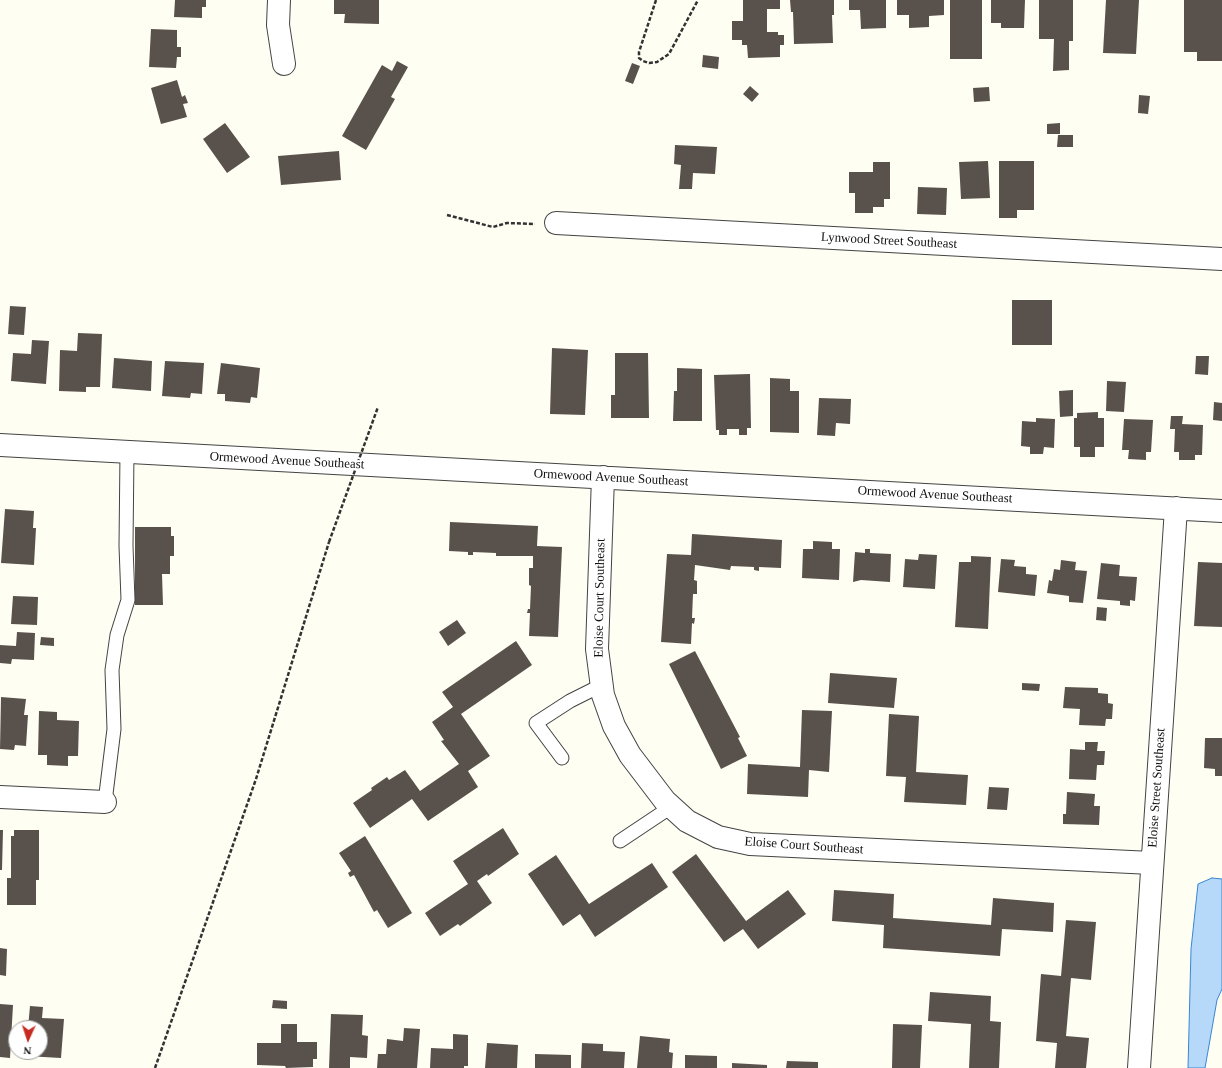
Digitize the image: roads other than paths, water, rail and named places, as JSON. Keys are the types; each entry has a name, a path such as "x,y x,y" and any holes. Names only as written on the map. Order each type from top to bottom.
{"street":[{"path":"279,0 278,25 284,64"},
{"name":"Lynwood Street Southeast","path":"556,223 1222,259"},
{"name":"Ormewood Avenue Southeast","path":"0,445 1222,511"},
{"name":"Eloise Court Southeast","path":"603,477 598,649 603,695 614,726 630,755 664,801 687,821 718,837 750,844 1152,863"},
{"name":"Eloise Street Southeast","path":"1139,1068 1176,508"},
{"path":"0,797 105,802"}],"lane":[{"path":"105,802 114,728 113,663 117,635 128,600 126,546 127,452"},
{"path":"562,758 536,723 570,701 602,685"},
{"path":"620,841 671,807"}],"water":[{"path":"1212,878 1222,879 1222,989 1217,1000 1205,1068 1188,1068 1191,949 1198,884"}]}
